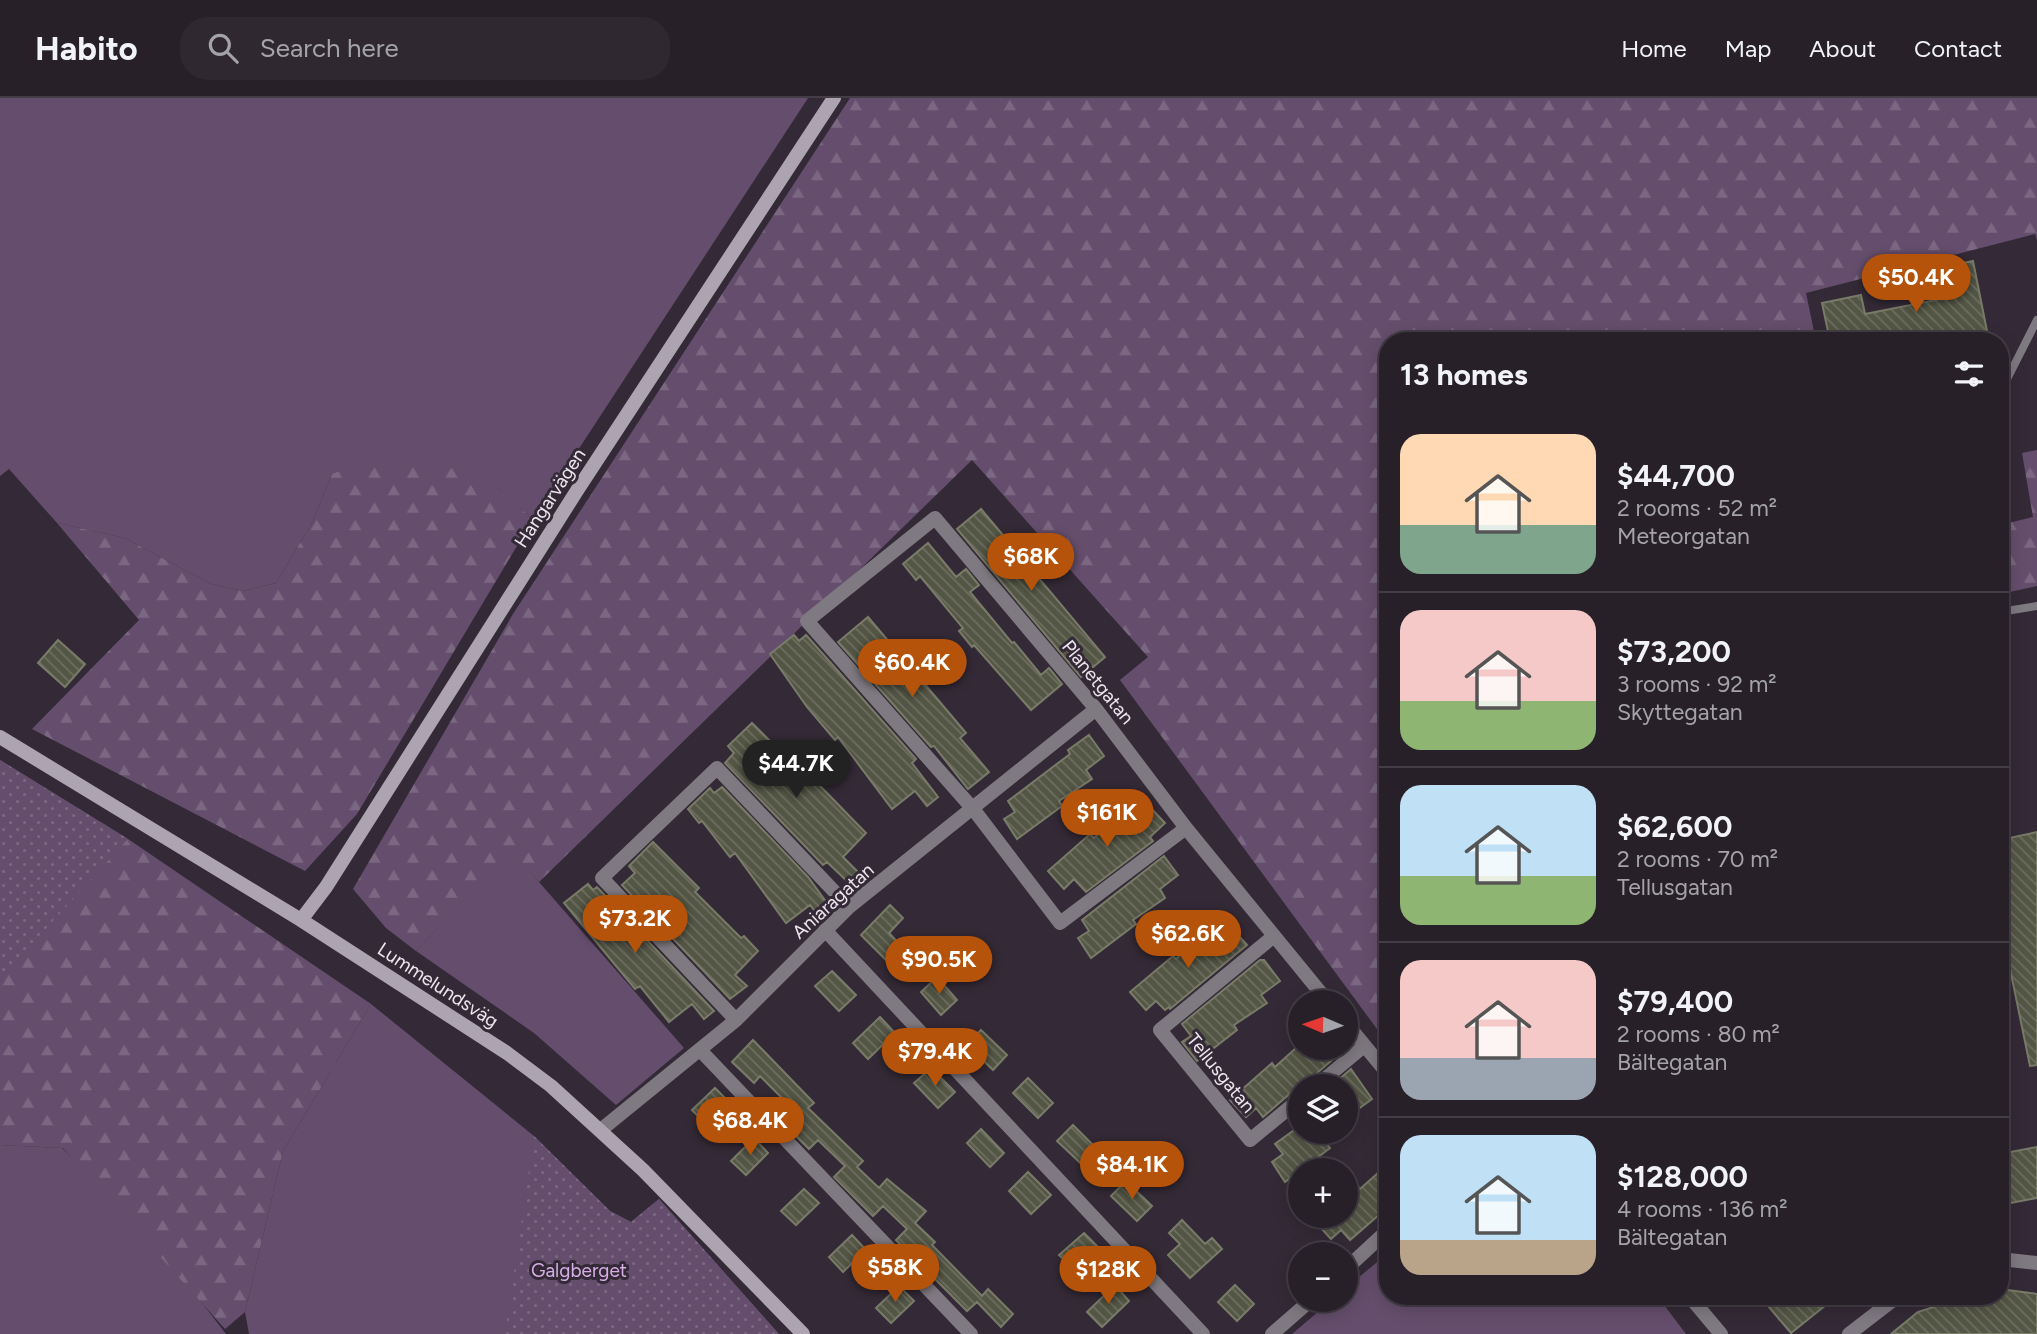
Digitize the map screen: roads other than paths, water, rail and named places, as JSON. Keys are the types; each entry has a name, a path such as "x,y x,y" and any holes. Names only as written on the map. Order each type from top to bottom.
{"main road":[{"name":"Hangarvägen","path":"301,920 326,887 578,489 834,98"},
{"name":"Lummelundsväg","path":"0,737 301,920 507,1053 602,1129 803,1334"}],"street":[{"name":"Planetgatan","path":"974,810 807,621 935,518 1096,709 1186,828 1318,990"},
{"name":"Aniaragatan","path":"602,1129 736,1020 849,907 974,810 1096,709"},
{"path":"736,1020 601,878 717,768 849,907"},
{"path":"974,810 1060,923 1186,828"},
{"path":"825,930 1203,1334"},
{"name":"Tellusgatan","path":"1274,936 1160,1030 1250,1140 1288,1108"},
{"path":"1358,1038 1379,1064"},
{"path":"1331,1074 1364,1046"},
{"path":"700,1050 971,1334"},
{"path":"1358,1258 1379,1238"},
{"path":"2009,1260 2037,1263"},
{"path":"1697,1305 1721,1334"},
{"path":"1849,1334 1887,1305"},
{"path":"1272,1334 1297,1312"}],"lane":[{"path":"2009,375 2037,320"},
{"path":"2009,611 2037,606"}],"park label":[{"name":"Galgberget","path":"579,1270"}]}
